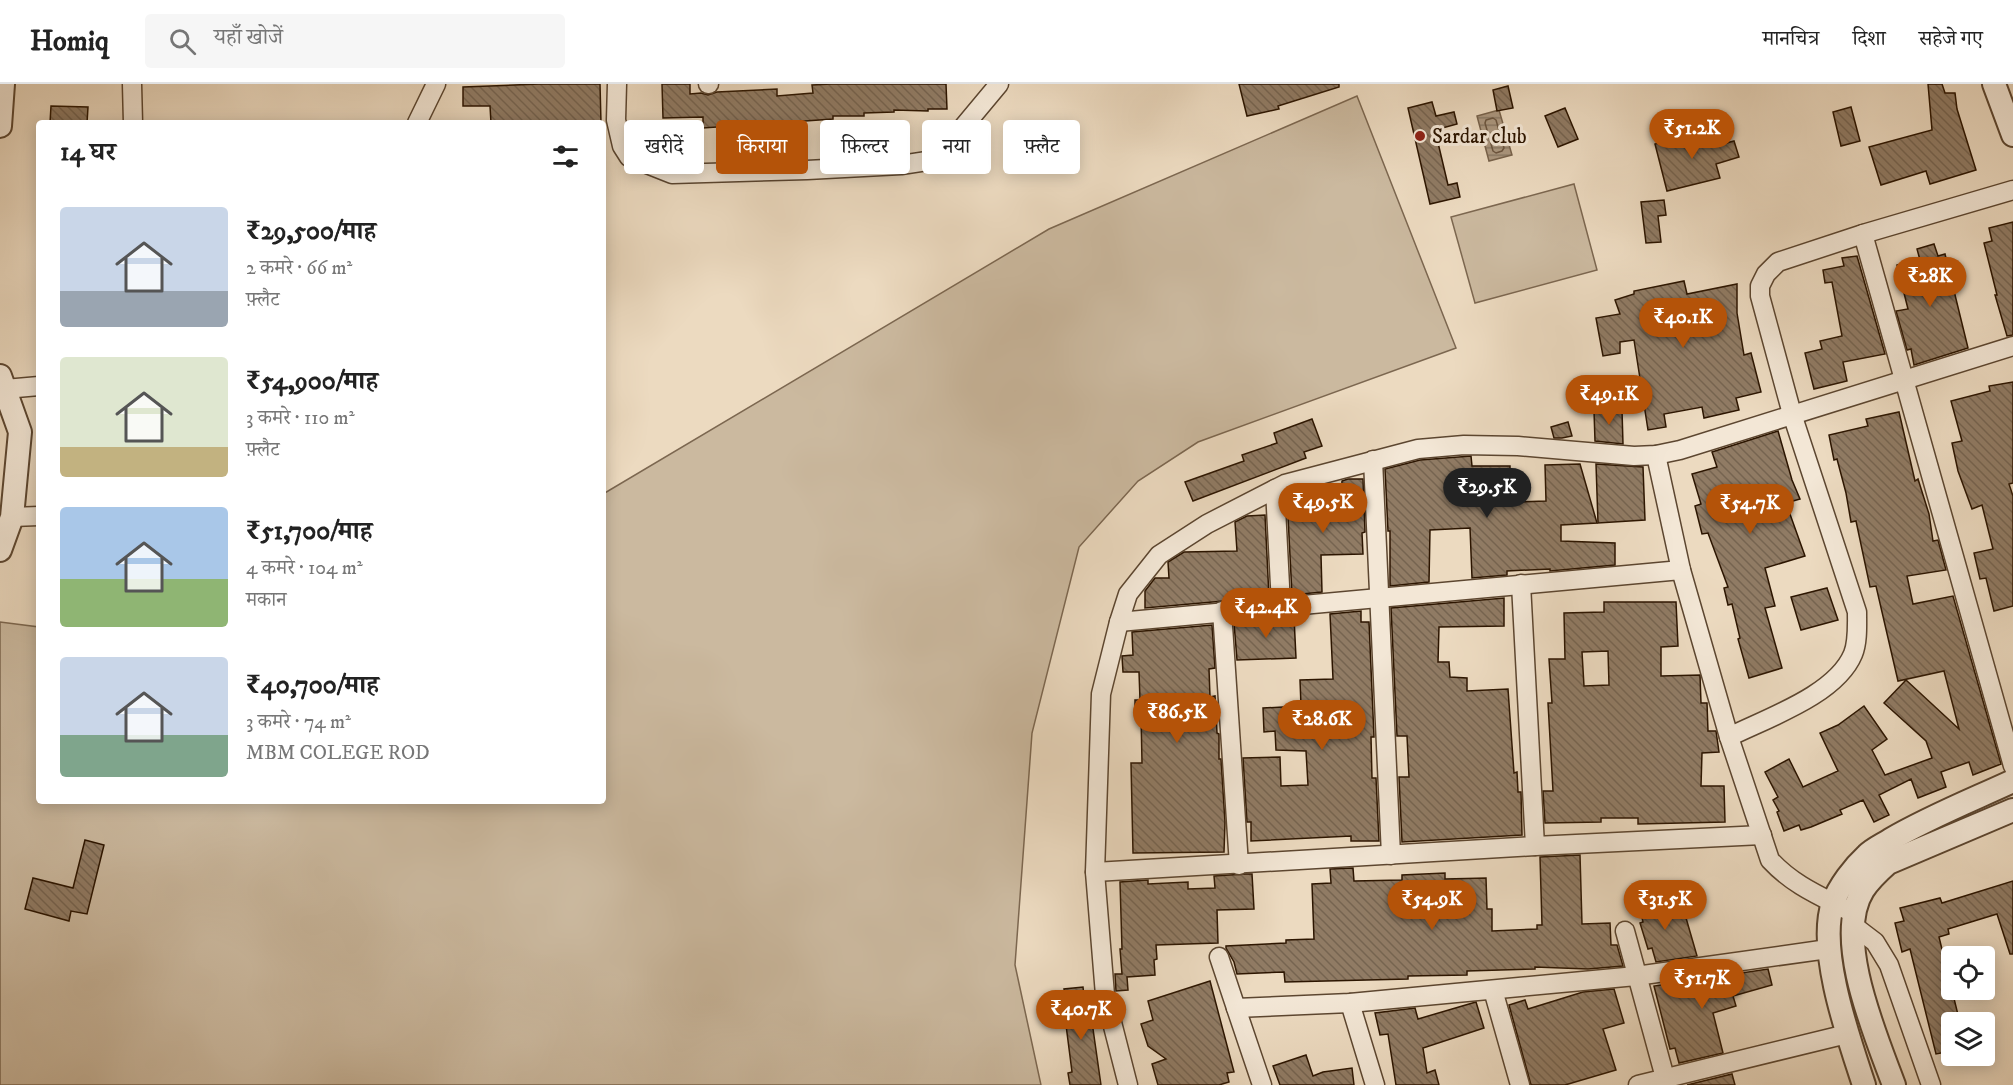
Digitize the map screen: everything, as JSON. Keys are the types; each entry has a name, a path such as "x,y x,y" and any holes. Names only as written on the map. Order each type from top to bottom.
{"street":[{"path":"0,117 3,84"},
{"path":"132,84 133,120"},
{"path":"418,120 436,84"},
{"path":"617,84 616,120 622,146 629,157 634,160 672,174 807,171 901,165 927,160 944,150 999,84"},
{"path":"1994,84 2013,135"},
{"path":"1729,737 1817,694 1842,673 1854,652 1857,612 1792,414 1760,296 1760,286 1766,274 1778,262 1863,234 2013,190"},
{"path":"1863,234 2013,766"},
{"path":"1128,1085 1105,995 1095,872 1101,694 1128,594 1159,555 1207,524 1285,484 1373,460 1418,449 1464,445 1518,446 1634,456 1656,455 1680,450 2013,346"},
{"path":"0,550 12,517 20,432 3,383 36,386"},
{"path":"1656,455 1681,570 1729,737 1770,860 1785,876 1833,903 1855,920 1875,942 1889,966 1931,1085"},
{"path":"1373,460 1381,597 1390,855"},
{"path":"1275,489 1281,605"},
{"path":"12,517 36,516"},
{"path":"1119,622 1281,605 1681,570"},
{"path":"1521,584 1535,846"},
{"path":"1222,611 1239,865"},
{"path":"1864,1085 1847,1034 1828,949 1833,903 1844,882 1868,854 1910,828 2013,781"},
{"path":"1894,1085 1864,998 1854,947 1855,920 1862,891 1875,874 1888,863 2013,810"},
{"path":"1095,872 1762,835"},
{"path":"1625,931 1666,1082"},
{"path":"1236,1008 1350,1004 1636,976 1828,949"},
{"path":"1219,957 1262,1085"},
{"path":"1493,990 1521,1085"},
{"path":"1350,1004 1375,1085"},
{"path":"1638,1085 1666,1082 1847,1034"}],"shaded area":[{"path":"1357,96 1456,348 1198,442 1138,481 1079,547 1032,733 1015,965 1041,1085 0,1085 0,622 36,627 36,804 606,804 606,492 1049,229"},
{"path":"1574,184 1597,270 1475,303 1451,217"}],"water":[{"path":"1499,110 1512,155 1489,161 1477,116"}],"building":[{"path":"600,84 601,120 491,120 490,106 463,106 463,87"},
{"path":"662,84 690,84 690,94 708,95 717,92 777,89 777,96 813,93 812,85 946,84 947,109 894,110 894,112 864,113 864,116 833,116 833,119 808,121 716,120 716,127 704,128 703,117 663,118"},
{"path":"1239,84 1339,84 1339,87 1278,106 1279,109 1247,116"},
{"path":"1928,84 1942,84 1945,93 1955,93 1957,109 1976,170 1930,184 1926,171 1881,185 1869,147 1932,130"},
{"path":"1508,86 1513,108 1497,111 1493,90"},
{"path":"1432,102 1436,116 1454,112 1457,124 1435,130 1448,185 1457,183 1460,197 1430,204 1408,108"},
{"path":"51,106 88,107 87,120 50,120"},
{"path":"1851,107 1860,141 1841,146 1833,112"},
{"path":"1565,108 1578,139 1558,147 1545,116"},
{"path":"1708,131 1712,147 1734,141 1739,157 1716,164 1720,178 1667,191 1655,144"},
{"path":"1664,200 1666,215 1658,216 1661,242 1646,243 1641,202"},
{"path":"2013,222 2013,335 2007,336 1995,295 1997,295 1984,243 1992,241 1989,228"},
{"path":"1934,244 1938,256 1945,254 1968,348 1914,365 1911,349 1907,350 1896,311 1908,309 1897,265 1920,260 1917,249"},
{"path":"1857,256 1885,354 1843,362 1847,381 1814,389 1805,353 1822,349 1820,341 1842,336 1832,282 1825,283 1823,270 1844,266 1842,258"},
{"path":"1684,281 1687,294 1737,284 1737,313 1744,355 1751,353 1761,392 1736,398 1739,410 1704,418 1702,407 1664,414 1666,427 1648,430 1634,340 1620,342 1620,353 1603,356 1596,318 1620,314 1615,300 1634,294 1634,291"},
{"path":"2013,382 2013,483 2009,484 2013,496 2013,606 1994,611 1986,578 1980,579 1974,553 1993,549 1982,505 1972,509 1958,471 1952,443 1962,441 1951,401 1990,391 1989,386"},
{"path":"1622,410 1623,444 1595,441 1594,411"},
{"path":"1899,412 1915,481 1918,479 1929,514 1933,541 1938,540 1946,570 1907,576 1913,604 1953,596 2001,764 1973,775 1969,762 1941,772 1946,787 1918,798 1911,779 1879,795 1889,815 1874,822 1863,800 1840,810 1842,814 1811,827 1801,830 1799,825 1784,831 1777,812 1779,811 1773,800 1778,797 1765,772 1789,759 1803,787 1838,771 1820,733 1838,725 1864,706 1887,739 1872,750 1885,775 1932,758 1926,741 1884,703 1906,680 1959,729 1944,671 1898,681 1876,586 1870,587 1856,521 1851,522 1846,493 1837,459 1834,460 1829,435 1868,426 1866,419"},
{"path":"1312,419 1322,446 1304,452 1306,458 1193,501 1185,482 1244,461 1242,455 1277,443 1274,433"},
{"path":"1568,422 1572,436 1554,438 1551,427"},
{"path":"1778,431 1800,499 1786,503 1805,556 1765,568 1775,606 1765,608 1782,668 1749,678 1738,639 1740,638 1732,604 1728,605 1724,588 1728,587 1708,533 1702,534 1695,506 1701,504 1692,474 1717,467 1712,452"},
{"path":"1471,456 1472,466 1510,466 1510,493 1513,492 1515,502 1546,501 1545,465 1580,464 1597,523 1561,525 1561,541 1615,543 1615,565 1550,571 1550,569 1507,571 1507,575 1472,578 1470,528 1430,530 1429,582 1390,586 1390,531 1388,531 1385,469 1420,460"},
{"path":"1596,464 1643,467 1645,520 1598,523"},
{"path":"1363,479 1365,532 1362,533 1363,554 1321,555 1322,592 1292,595 1287,497 1316,494 1317,505 1341,506 1342,481"},
{"path":"1265,515 1269,597 1145,608 1145,591 1155,578 1169,578 1168,562 1184,552 1237,551 1235,522 1247,516"},
{"path":"1827,588 1838,620 1801,630 1791,597"},
{"path":"1504,598 1504,626 1439,627 1438,662 1449,662 1450,677 1467,678 1467,691 1508,689 1514,773 1517,772 1518,792 1521,792 1522,835 1402,842 1399,777 1409,777 1407,736 1397,736 1391,608"},
{"path":"1604,602 1676,602 1678,646 1661,647 1661,676 1700,675 1701,703 1707,703 1708,731 1716,731 1719,752 1702,753 1701,786 1724,786 1725,822 1638,824 1638,818 1601,818 1601,822 1545,823 1543,791 1553,791 1548,703 1552,703 1549,659 1565,659 1564,613 1604,612","holes":["1608,651 1609,685 1584,686 1582,652"]},
{"path":"1361,611 1361,622 1369,622 1374,737 1371,737 1372,778 1376,778 1379,841 1351,841 1351,836 1251,841 1251,822 1247,822 1243,758 1280,757 1281,786 1308,785 1306,751 1276,750 1275,731 1264,732 1263,708 1301,706 1300,680 1333,679 1330,614"},
{"path":"1294,617 1296,658 1237,660 1234,623"},
{"path":"1212,625 1215,668 1209,669 1210,697 1215,696 1217,733 1219,734 1225,822 1224,852 1133,853 1131,763 1142,763 1141,714 1135,714 1135,700 1140,700 1139,672 1123,672 1122,656 1133,655 1132,632"},
{"path":"85,840 104,845 87,914 71,911 69,921 25,909 33,878 73,888"},
{"path":"1580,855 1582,924 1610,923 1611,945 1617,945 1623,966 1588,969 1535,967 1535,969 1467,971 1467,975 1408,976 1408,979 1285,982 1284,972 1237,974 1234,962 1226,948 1226,946 1314,939 1312,884 1331,883 1330,869 1353,868 1354,881 1402,880 1402,875 1445,873 1445,879 1486,878 1487,909 1492,909 1492,931 1537,929 1537,925 1542,925 1540,857"},
{"path":"1252,874 1254,909 1217,910 1218,943 1156,945 1155,975 1127,977 1128,990 1116,991 1115,974 1122,974 1120,882 1148,880 1148,884 1188,882 1188,889 1215,888 1214,876"},
{"path":"2013,881 2013,954 2010,954 1997,914 1948,929 1949,934 1939,937 1941,946 1941,1000 1954,1000 1957,1012 1941,1012 1941,1053 1936,1054 1910,949 1902,952 1895,923 1904,921 1900,908 1940,898 1942,903"},
{"path":"1654,891 1660,918 1684,911 1697,956 1656,962 1652,948 1648,949 1640,923 1643,922 1637,895"},
{"path":"1768,969 1772,985 1733,996 1736,1006 1713,1013 1723,1053 1679,1063 1675,1048 1670,1049 1654,986"},
{"path":"1210,981 1234,1072 1227,1073 1229,1082 1219,1085 1158,1085 1152,1064 1166,1059 1148,1046 1141,1024 1153,1020 1148,1001"},
{"path":"1083,987 1087,1022 1092,1022 1101,1085 1070,1085 1068,1073 1072,1072 1064,989"},
{"path":"1614,989 1624,1023 1603,1029 1616,1070 1565,1085 1531,1085 1509,1005 1525,1000 1528,1009 1583,992"},
{"path":"1476,1002 1484,1028 1423,1048 1427,1073 1435,1070 1439,1085 1396,1085 1388,1034 1380,1035 1375,1013 1415,1008 1418,1019"},
{"path":"1306,1055 1313,1076 1323,1072 1352,1068 1354,1085 1280,1085 1273,1066"},
{"path":"1732,1074 1735,1085 1687,1085"}],"place":[{"name":"Sardar club","path":"1420,136"}]}
